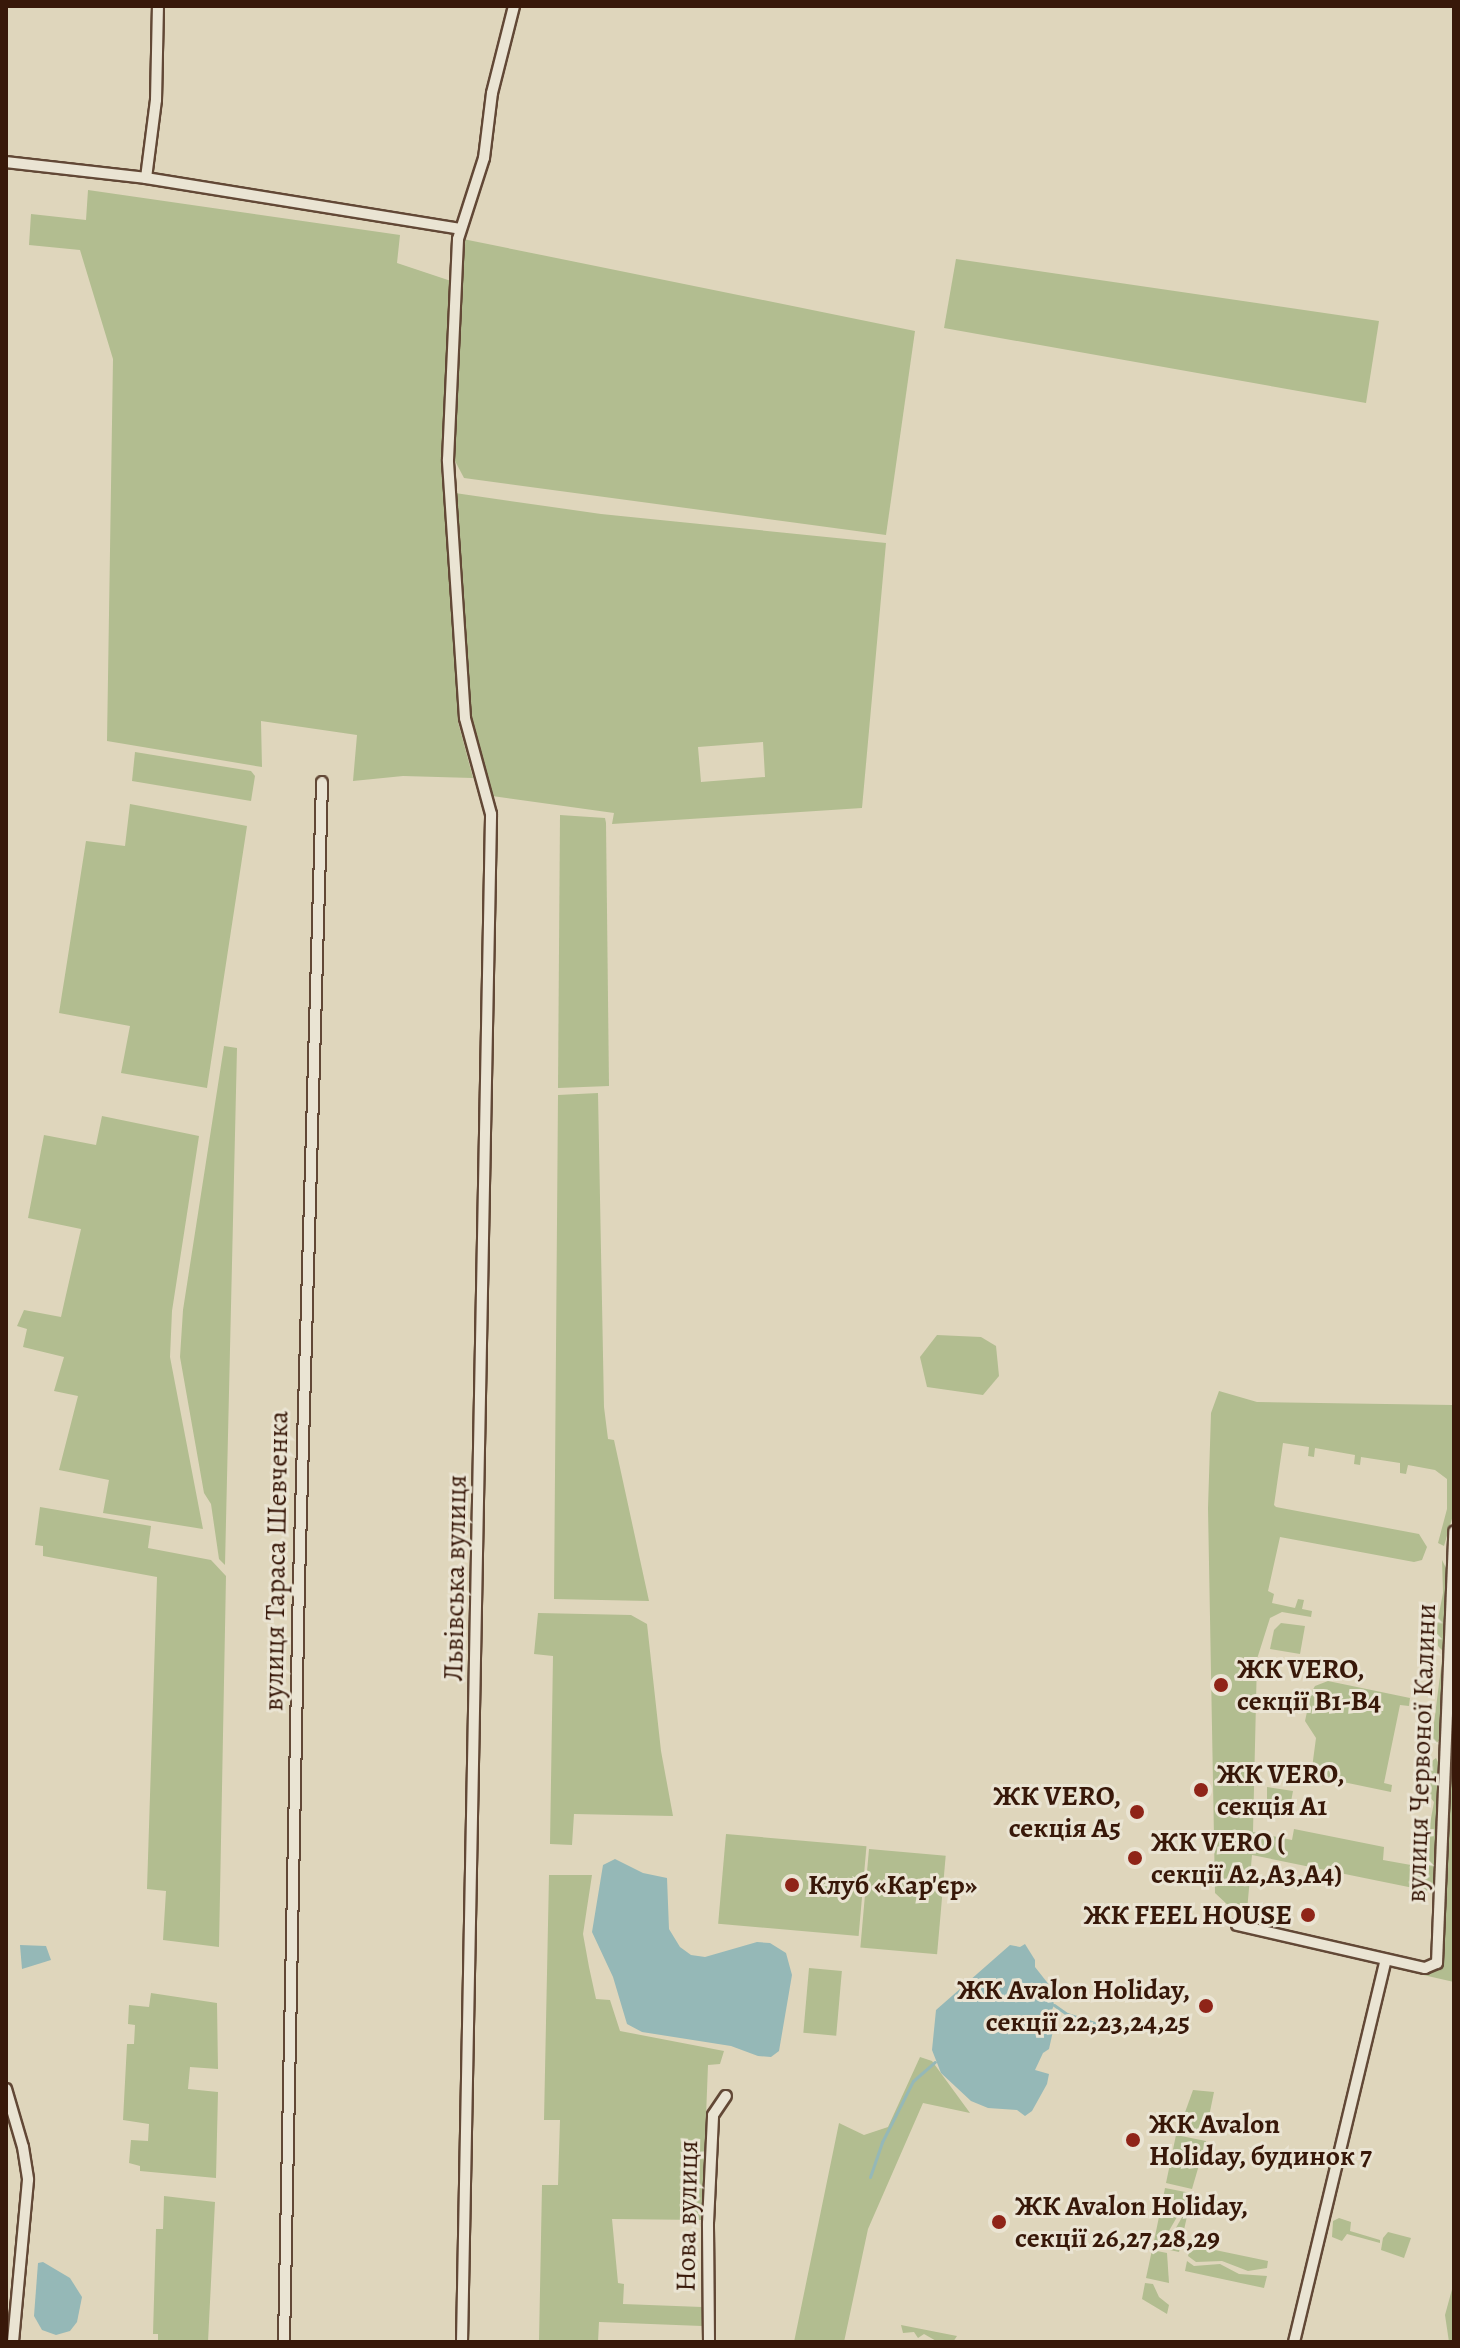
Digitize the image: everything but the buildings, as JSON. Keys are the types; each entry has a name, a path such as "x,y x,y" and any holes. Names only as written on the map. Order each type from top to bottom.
{"street":[{"path":"146,178 156,100 158,6"},
{"name":"Львівська вулиця","path":"462,2342 491,814 465,718 448,460 460,229 484,158 492,93 514,6"},
{"path":"6,162 146,178 460,229"},
{"name":"вулиця Тараса Шевченка","path":"284,2342 299,1582 322,782"},
{"name":"вулиця Червоної Калини","path":"1386,1960 1425,1968 1437,1963 1439,1952 1454,1531"},
{"path":"1237,1925 1386,1960 1294,2342"},
{"path":"6,2089 23,2147 28,2180 13,2342"},
{"name":"Нова вулиця","path":"709,2342 708,2223 713,2115 726,2096"}],"green space":[{"path":"88,190 400,235 397,263 451,281 441,474 448,492 601,514 886,543 862,808 612,824 614,813 492,796 471,722 458,722 473,778 403,776 353,781 357,735 261,721 262,767 107,741 113,359 80,250 29,245 31,214 86,220","holes":["763,742 765,777 701,782 698,747"]},
{"path":"463,239 915,331 886,535 464,478 454,459"},
{"path":"956,259 1379,321 1366,403 944,328"},
{"path":"135,752 251,771 255,776 251,801 132,781"},
{"path":"130,804 247,826 207,1088 121,1073 130,1026 59,1013 86,841 125,846"},
{"path":"560,815 605,818 606,823 609,1086 558,1088"},
{"path":"224,1046 237,1048 225,1565 219,1559 211,1504 204,1493 180,1357 183,1310"},
{"path":"598,1093 604,1407 608,1439 614,1440 649,1601 554,1599 558,1095"},
{"path":"102,1116 199,1136 172,1311 170,1357 203,1529 103,1513 109,1480 59,1470 78,1396 54,1391 64,1357 23,1347 27,1329 17,1326 24,1310 61,1317 81,1229 28,1218 44,1135 96,1145"},
{"path":"937,1335 981,1337 996,1346 999,1376 983,1395 927,1387 920,1357"},
{"path":"1219,1391 1257,1402 1452,1405 1454,1512 1444,1546 1438,1543 1447,1509 1447,1479 1435,1470 1408,1465 1406,1474 1400,1473 1400,1463 1361,1457 1360,1465 1354,1464 1355,1455 1315,1448 1314,1457 1308,1456 1309,1447 1283,1443 1276,1507 1419,1534 1427,1547 1422,1560 1414,1562 1280,1537 1268,1591 1274,1594 1272,1603 1295,1608 1298,1599 1304,1600 1302,1609 1312,1611 1311,1617 1282,1612 1270,1618 1257,1659 1253,1832 1292,1840 1294,1829 1384,1847 1383,1860 1422,1867 1434,1802 1423,1789 1428,1764 1436,1758 1439,1764 1433,1892 1252,1855 1246,1922 1215,1893 1208,1508 1211,1413"},
{"path":"40,1507 151,1526 148,1548 211,1560 226,1576 219,1947 163,1940 166,1891 147,1889 157,1577 43,1556 43,1546 35,1545"},
{"path":"1442,1560 1446,1568 1443,1651 1435,1634 1443,1593"},
{"path":"538,1613 631,1615 647,1624 661,1751 673,1816 574,1814 572,1845 550,1844 553,1656 534,1654"},
{"path":"1281,1623 1305,1626 1300,1654 1270,1649 1274,1630"},
{"path":"1442,1660 1440,1740 1435,1744 1432,1739"},
{"path":"1454,1667 1454,1982 1388,1967 1389,1963 1430,1972 1442,1967 1444,1962"},
{"path":"1328,1681 1410,1698 1409,1706 1400,1705 1384,1783 1392,1785 1391,1792 1319,1777 1312,1768 1316,1738 1305,1721 1315,1686"},
{"path":"1267,1787 1293,1791 1289,1812 1267,1804"},
{"name":"Клуб «Кар'єр»","path":"726,1834 866,1846 859,1936 718,1924"},
{"path":"869,1849 946,1856 937,1954 860,1948"},
{"path":"549,1875 592,1875 583,1934 596,1999 610,2000 620,2031 724,2051 720,2064 708,2065 702,2220 612,2219 618,2283 624,2284 623,2304 702,2307 702,2326 599,2322 598,2342 539,2342 542,2185 558,2185 560,2120 544,2120"},
{"path":"809,1968 842,1971 836,2036 803,2033"},
{"path":"151,1993 217,2003 218,2069 190,2067 188,2089 218,2092 216,2178 140,2171 140,2166 129,2163 131,2140 148,2141 149,2124 123,2120 127,2044 134,2044 135,2025 128,2024 129,2005 149,2007"},
{"path":"920,2057 932,2061 970,2113 923,2103 868,2229 844,2342 794,2342 839,2123 864,2135 888,2127"},
{"path":"1193,2090 1214,2092 1205,2136 1178,2132"},
{"path":"1176,2135 1206,2141 1192,2189 1166,2183"},
{"path":"1165,2188 1191,2193 1188,2207 1162,2202"},
{"path":"164,2196 215,2202 208,2342 158,2342 158,2334 153,2334 156,2229 163,2229"},
{"path":"1161,2207 1181,2210 1166,2236 1167,2250 1153,2246"},
{"path":"1185,2212 1188,2212 1179,2252 1170,2250 1169,2240"},
{"path":"1339,2218 1351,2222 1350,2231 1380,2240 1380,2243 1347,2234 1342,2241 1332,2237 1333,2221"},
{"path":"1388,2232 1411,2238 1404,2258 1381,2250 1383,2238"},
{"path":"1191,2245 1268,2261 1267,2268 1248,2271 1222,2261 1196,2262 1188,2256"},
{"path":"1152,2250 1167,2253 1169,2283 1146,2278"},
{"path":"1187,2261 1194,2266 1220,2264 1239,2274 1267,2276 1264,2288 1185,2271"},
{"path":"1454,2282 1454,2342 1449,2342 1445,2315"},
{"path":"1145,2283 1153,2284 1159,2297 1169,2305 1167,2314 1142,2299"},
{"path":"901,2325 957,2336 953,2342 938,2342 924,2334 918,2338 914,2332 903,2333"}],"water":[{"path":"615,1859 643,1873 667,1878 669,1929 680,1947 691,1955 705,1957 757,1942 770,1943 786,1953 792,1975 779,2051 771,2057 758,2056 731,2046 642,2032 627,2024 613,1977 592,1932 603,1865"},
{"path":"1025,1944 1035,1960 1035,1967 1050,1986 1054,2005 1048,2020 1053,2031 1049,2049 1043,2053 1035,2070 1049,2074 1047,2084 1032,2111 1025,2116 1017,2110 988,2108 971,2101 941,2073 932,2050 936,2010 1010,1945 1020,1947"},
{"path":"20,1945 46,1946 51,1960 22,1969"},
{"path":"43,2262 70,2278 82,2297 77,2322 70,2331 56,2335 42,2330 34,2316 38,2263"}],"waterway":[{"path":"1054,2005 1067,2014 1110,2028"},
{"path":"870,2177 882,2142 913,2081 935,2062"}],"place":[{"name":"ЖК VERO, секції В1-В4","path":"1221,1685"},
{"name":"ЖК VERO, секція А1","path":"1201,1790"},
{"name":"ЖК VERO, секція А5","path":"1137,1812"},
{"name":"ЖК VERO ( секції А2,А3,А4)","path":"1135,1858"},
{"name":"Клуб «Кар'єр»","path":"792,1885"},
{"name":"ЖК FEEL HOUSE","path":"1308,1915"},
{"name":"ЖК Avalon Holiday, секції 22,23,24,25","path":"1206,2006"},
{"name":"ЖК Avalon Holiday, будинок 7","path":"1133,2140"},
{"name":"ЖК Avalon Holiday, секції 26,27,28,29","path":"999,2222"}]}
